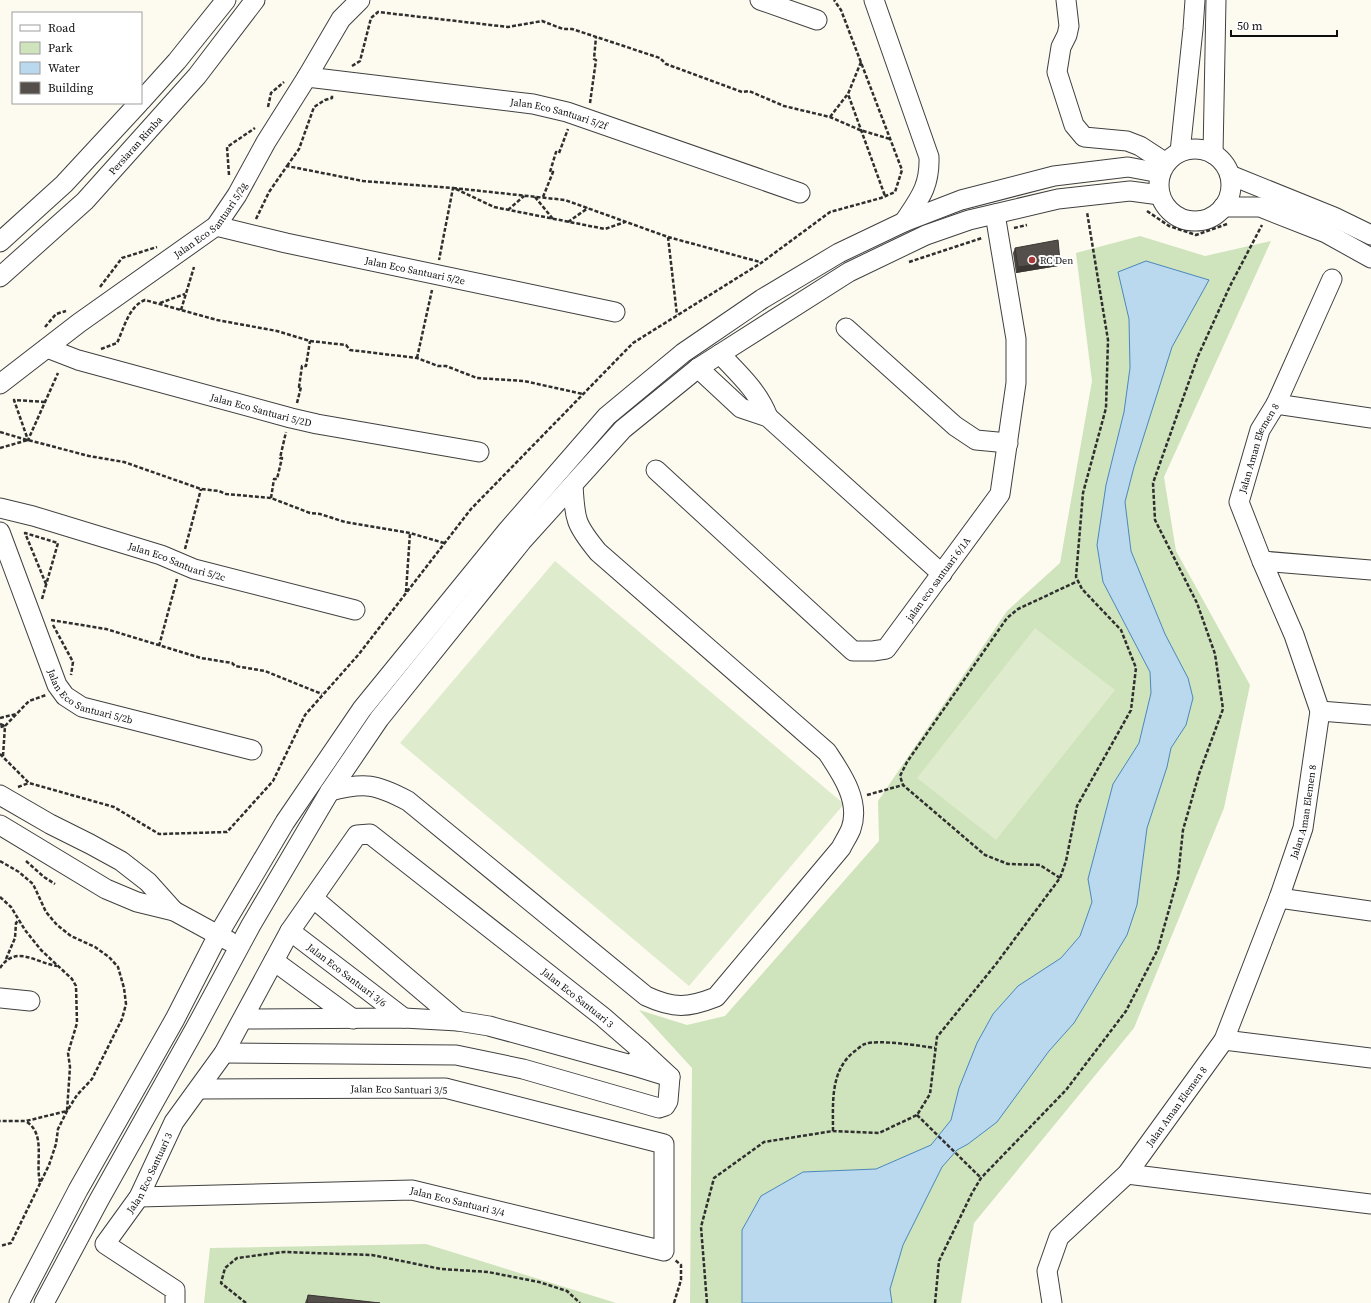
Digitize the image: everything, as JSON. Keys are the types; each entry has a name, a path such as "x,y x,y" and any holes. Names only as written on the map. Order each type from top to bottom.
{"street":[{"path":"142,100 177,61 226,0"},
{"name":"Persiaran Rimba","path":"0,277 85,201 197,76 255,0"},
{"name":"Jalan Eco Santuari 5/2g","path":"0,384 44,340 79,323 216,226 237,194 266,142 298,77 341,19 360,0"},
{"path":"760,0 817,20"},
{"path":"874,0 929,157 930,174 920,198 904,222"},
{"path":"1066,0 1069,26 1067,35 1061,47 1057,72 1074,125 1084,137 1127,141 1140,146 1168,163"},
{"path":"1195,0 1193,29 1168,163 1158,184 1160,195 1165,205 1172,213 1182,218 1194,221 1205,220 1215,215 1227,215 1260,207 1326,233 1371,258"},
{"path":"1213,154 1216,0"},
{"name":"Jalan Eco Santuari 5/2f","path":"298,77 533,104 568,112 800,194"},
{"path":"0,242 64,184 138,104"},
{"path":"19,1303 78,1190 175,1019 218,935 285,822 362,709 507,531 607,416 684,353 762,299 839,253 904,222 961,200 1054,176 1168,163 1191,149 1202,150 1213,154 1220,159 1230,175 1230,192 1227,215"},
{"path":"1230,175 1334,216 1371,235"},
{"path":"44,1303 98,1200 239,947 330,791 379,718 522,541 623,429 698,368 849,272 926,235 969,220 1058,199 1130,191 1160,195"},
{"name":"jalan eco santuari 6/1A","path":"656,470 853,651 873,651 886,649 1000,494 1016,382 1016,337 995,214"},
{"name":"Jalan Eco Santuari 5/2e","path":"216,226 249,235 615,312"},
{"name":"Jalan Aman Elemen 8","path":"1052,1303 1047,1271 1059,1237 1127,1174 1224,1040 1279,898 1303,828 1320,711 1294,635 1262,561 1239,502 1260,430 1276,404 1332,279"},
{"path":"846,328 955,426 976,440 1008,444"},
{"name":"Jalan Eco Santuari 5/2D","path":"44,340 83,361 317,424 479,452"},
{"path":"720,354 753,389 763,403 768,417"},
{"path":"698,368 741,408 768,417 942,574"},
{"path":"1276,404 1371,418"},
{"path":"330,791 350,786 368,784 389,791 408,801 646,996 664,1004 683,1006 696,1005 716,996 841,848 851,828 853,807 848,785 826,752 598,552 582,532 574,515 573,485"},
{"name":"Jalan Eco Santuari 5/2c","path":"0,508 33,516 161,555 194,569 355,610"},
{"name":"Jalan Eco Santuari 5/2b","path":"0,532 58,685 65,696 82,707 252,750"},
{"path":"1262,561 1371,570"},
{"path":"1320,711 1371,715"},
{"path":"0,795 50,824 121,861 148,882 174,911"},
{"path":"0,825 106,889 137,902 174,911 239,947"},
{"name":"Jalan Eco Santuari 3","path":"174,1303 175,1290 105,1244 139,1197 174,1122 224,1053 290,931 357,835 370,834 603,1016 636,1058"},
{"path":"313,898 458,1021"},
{"path":"1279,898 1371,911"},
{"name":"Jalan Eco Santuari 3/6","path":"290,931 404,1018"},
{"path":"274,961 353,1019"},
{"path":"0,998 30,1001"},
{"path":"224,1053 456,1055 523,1069 659,1108 665,1106 668,1101 670,1077 636,1058 489,1026 458,1021 404,1018 243,1019"},
{"path":"1224,1040 1371,1058"},
{"name":"Jalan Eco Santuari 3/5","path":"199,1089 445,1088 664,1144 664,1251"},
{"path":"1127,1174 1371,1204"},
{"name":"Jalan Eco Santuari 3/4","path":"139,1197 412,1190 664,1251"}],"path":[{"path":"0,754 29,783 114,807 159,834 228,832 273,781 305,715 359,654 471,509 633,343 761,263 830,212 895,192 902,170 841,10 834,0"},
{"path":"249,235 269,192 299,149 314,107 325,100 332,98 336,76 360,61 372,18 378,12 508,27 542,21 563,29 572,29 660,58 666,64 742,92 749,91 784,106 830,117 860,130 890,139"},
{"path":"830,117 848,94 861,62"},
{"path":"266,114 271,92 298,77"},
{"path":"848,94 885,196"},
{"path":"229,179 228,148 259,126"},
{"path":"287,166 363,181 453,188 565,200 668,237 761,263"},
{"path":"453,188 494,207 568,222 605,229 625,221"},
{"path":"417,358 436,275 453,188"},
{"path":"508,210 524,195"},
{"path":"535,197 553,219"},
{"path":"568,222 588,208"},
{"path":"707,1303 701,1227 714,1178 764,1142 833,1131 879,1133 917,1116 930,1094 937,1037 996,964 1060,878 1066,861 1077,806 1131,710 1136,668 1120,630 1082,589 1076,577 1084,493 1106,408 1108,340 1086,208"},
{"path":"1146,210 1169,226 1196,235 1227,215"},
{"path":"935,1303 939,1261 972,1193 981,1178 1066,1090 1126,1011 1158,949 1178,877 1183,830 1199,774 1223,709 1215,654 1197,603 1155,520 1153,483 1198,356 1230,286 1262,225 1256,223"},
{"path":"905,264 998,232 1028,224"},
{"path":"668,237 676,315"},
{"path":"99,288 122,258 158,247"},
{"path":"181,310 194,267"},
{"path":"159,304 186,294"},
{"path":"83,361 85,354 117,343 132,310 138,303 145,300 217,320 277,331 310,341 346,345 350,350 417,358 438,366 446,366 477,378 524,381 583,394"},
{"path":"44,340 56,314 71,310"},
{"path":"0,448 28,440 58,374"},
{"path":"28,440 14,400 45,402"},
{"path":"0,432 89,456 124,462 201,489 219,491 226,494 271,498 310,513 320,514 345,522 410,533 444,544"},
{"path":"406,593 410,533"},
{"path":"1060,878 1040,865 1008,864 985,855 903,785 900,776 907,762 1007,618 1018,609 1078,581"},
{"path":"51,620 106,629 201,658 232,663 235,666 265,671 322,694"},
{"path":"0,718 16,714"},
{"path":"851,800 903,785"},
{"path":"22,857 44,878 55,884"},
{"path":"0,861 19,872 33,884 46,912 57,925 71,936 96,947 109,957 118,967 124,988 126,1004 122,1019 92,1079 77,1095 66,1111 58,1129 56,1144 49,1165 11,1243 0,1246"},
{"path":"0,897 11,907 18,921 41,950 72,979 76,986 77,1023 68,1053 70,1067 66,1111"},
{"path":"0,968 6,959 15,938 16,923 18,921"},
{"path":"6,959 15,956 37,959 50,965 58,966"},
{"path":"833,1131 835,1079 846,1058 865,1044 896,1043 936,1048"},
{"path":"0,1121 26,1121 66,1111"},
{"path":"917,1116 981,1178"},
{"path":"26,1121 33,1126 38,1136 40,1182"},
{"path":"664,1251 681,1265 681,1280 674,1303"},
{"path":"246,1303 221,1282 225,1268 237,1258 284,1252 372,1255 441,1269 488,1272 539,1282 567,1291 580,1303"}],"green space":[{"path":"1140,236 1205,256 1271,241 1164,477 1176,551 1250,685 1224,808 1134,1028 974,1223 961,1303 690,1303 692,1068 639,1010 687,1025 725,1016 879,841 878,801 1007,611 1060,563 1092,381 1076,253"},
{"path":"555,561 844,804 689,986 400,743"},
{"path":"1035,628 1115,690 996,840 917,778"},
{"path":"426,1244 616,1303 204,1303 210,1248"}],"water":[{"path":"1146,261 1209,280 1172,347 1134,467 1125,502 1131,551 1165,634 1188,678 1193,698 1186,725 1171,748 1167,767 1147,828 1137,905 1127,935 1074,1023 1049,1051 997,1122 968,1144 957,1150 942,1167 903,1245 890,1289 892,1303 742,1303 742,1230 761,1196 803,1172 876,1169 931,1145 951,1120 959,1088 977,1043 993,1014 1018,986 1061,958 1080,936 1092,902 1088,879 1113,784 1139,743 1151,693 1150,672 1103,582 1097,545 1106,485 1124,412 1130,368 1129,319 1118,272"}],"building":[{"name":"RC Den","path":"1058,240 1060,261 1018,267 1015,248"},
{"path":"308,1295 380,1303 307,1303"}],"place":[{"name":"RC Den","path":"1032,260"}]}
